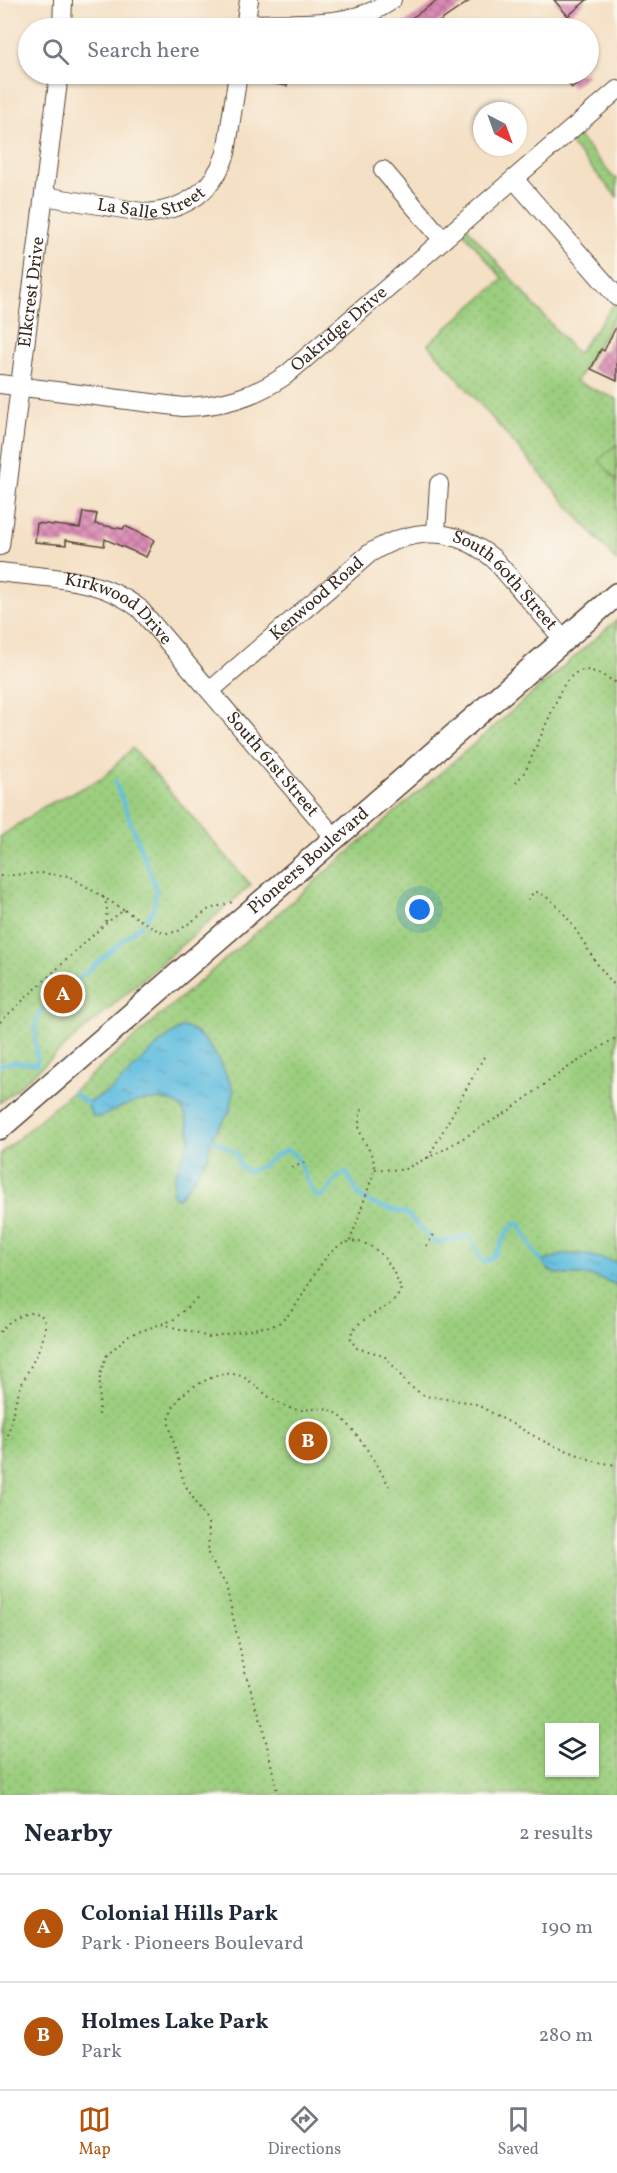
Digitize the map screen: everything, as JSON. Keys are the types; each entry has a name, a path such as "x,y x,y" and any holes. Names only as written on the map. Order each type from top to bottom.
{"main road":[{"name":"Pioneers Boulevard","path":"0,1128 617,594"}],"street":[{"path":"62,18 63,0"},
{"path":"246,18 249,0"},
{"path":"353,18 373,12 392,0"},
{"name":"Elkcrest Drive","path":"0,546 58,84"},
{"name":"La Salle Street","path":"44,196 148,213 172,209 194,199 214,179 224,159 236,84"},
{"name":"Oakridge Drive","path":"0,384 183,407 204,407 251,396 286,375 617,90"},
{"path":"382,170 443,240"},
{"path":"514,179 617,297"},
{"path":"436,533 438,484"},
{"name":"South 60th Street","path":"436,533 465,540 494,559 564,640"},
{"name":"Kenwood Road","path":"211,690 370,553 387,542 402,537 436,533"},
{"name":"Kirkwood Drive","path":"0,572 88,583 124,597 139,608 211,690"},
{"name":"South 61st Street","path":"211,690 335,838"}],"path":[{"path":"516,783 526,770 558,697 569,678 575,673 590,670 617,683"},
{"path":"0,876 41,873 69,876 160,932 168,933 177,932 209,909 233,902"},
{"path":"528,900 533,893 538,892 554,903 583,939 617,989"},
{"path":"103,895 107,906 106,923"},
{"path":"0,1022 106,923 124,910"},
{"path":"375,1169 403,1170 428,1158 507,1112 567,1068 617,1037"},
{"path":"428,1158 485,1055"},
{"path":"350,1241 375,1169 373,1157 359,1132 359,1116 363,1107"},
{"path":"292,1168 306,1162"},
{"path":"426,1246 435,1233"},
{"path":"162,1324 209,1337 281,1323 292,1311 328,1254 350,1241 360,1241 378,1251 385,1258 401,1288 397,1298 365,1319 352,1331 350,1337 356,1348 387,1358 408,1385 424,1396 474,1403 547,1443 597,1462 617,1466"},
{"path":"99,1415 100,1375 106,1356 129,1335 181,1315 199,1297"},
{"path":"0,1332 9,1322 27,1313 35,1312 45,1320 45,1331 21,1385 7,1440"},
{"path":"278,1795 262,1723 245,1672 226,1585 208,1555 208,1523 183,1483 169,1424 170,1414 174,1405 189,1389 218,1375 232,1373 290,1408 301,1411 326,1408 333,1411 375,1462 389,1486"}],"green space":[{"path":"572,129 615,179 617,178 617,197 564,136"},
{"path":"463,223 577,354 617,300 617,313 576,382 617,399 617,562 428,344 503,279 459,227"},
{"path":"617,444 617,481 599,460"},
{"path":"617,620 617,1795 0,1795 0,1154"},
{"path":"132,748 251,885 0,1103 0,837 45,806 103,778"}],"water":[{"path":"182,1027 191,1029 206,1043 220,1063 234,1091 230,1112 211,1138 208,1157 181,1196 177,1198 173,1195 174,1176 191,1137 185,1114 178,1105 163,1100 145,1100 96,1117 92,1116 87,1103 110,1091 160,1043"},
{"path":"563,1254 583,1254 617,1262 617,1285 604,1279 584,1275 557,1274 546,1268 543,1262"}],"building":[{"path":"438,0 471,0 445,18 412,18"},
{"path":"554,0 587,0 568,16"},
{"path":"617,325 617,381 591,369 601,349 604,351"},
{"path":"83,512 97,514 95,524 123,529 125,526 154,540 146,557 105,539 104,546 66,540 66,545 35,542 37,523 80,528"}],"waterway":[{"path":"115,781 156,888 154,908 147,919"},
{"path":"0,1065 14,1062 37,1064 35,1028 40,1012 142,924"},
{"path":"73,1093 87,1103"},
{"path":"211,1138 238,1155 238,1163 246,1171 257,1168 278,1154 289,1150 297,1159 316,1196 321,1197 325,1194 338,1177 346,1172 360,1197 373,1204 407,1214 435,1243 469,1236 484,1262 495,1255 508,1231 519,1223 535,1253 543,1262"}],"place":[{"name":"Colonial Hills Park","path":"63,994"},
{"name":"Holmes Lake Park","path":"308,1441"}]}
